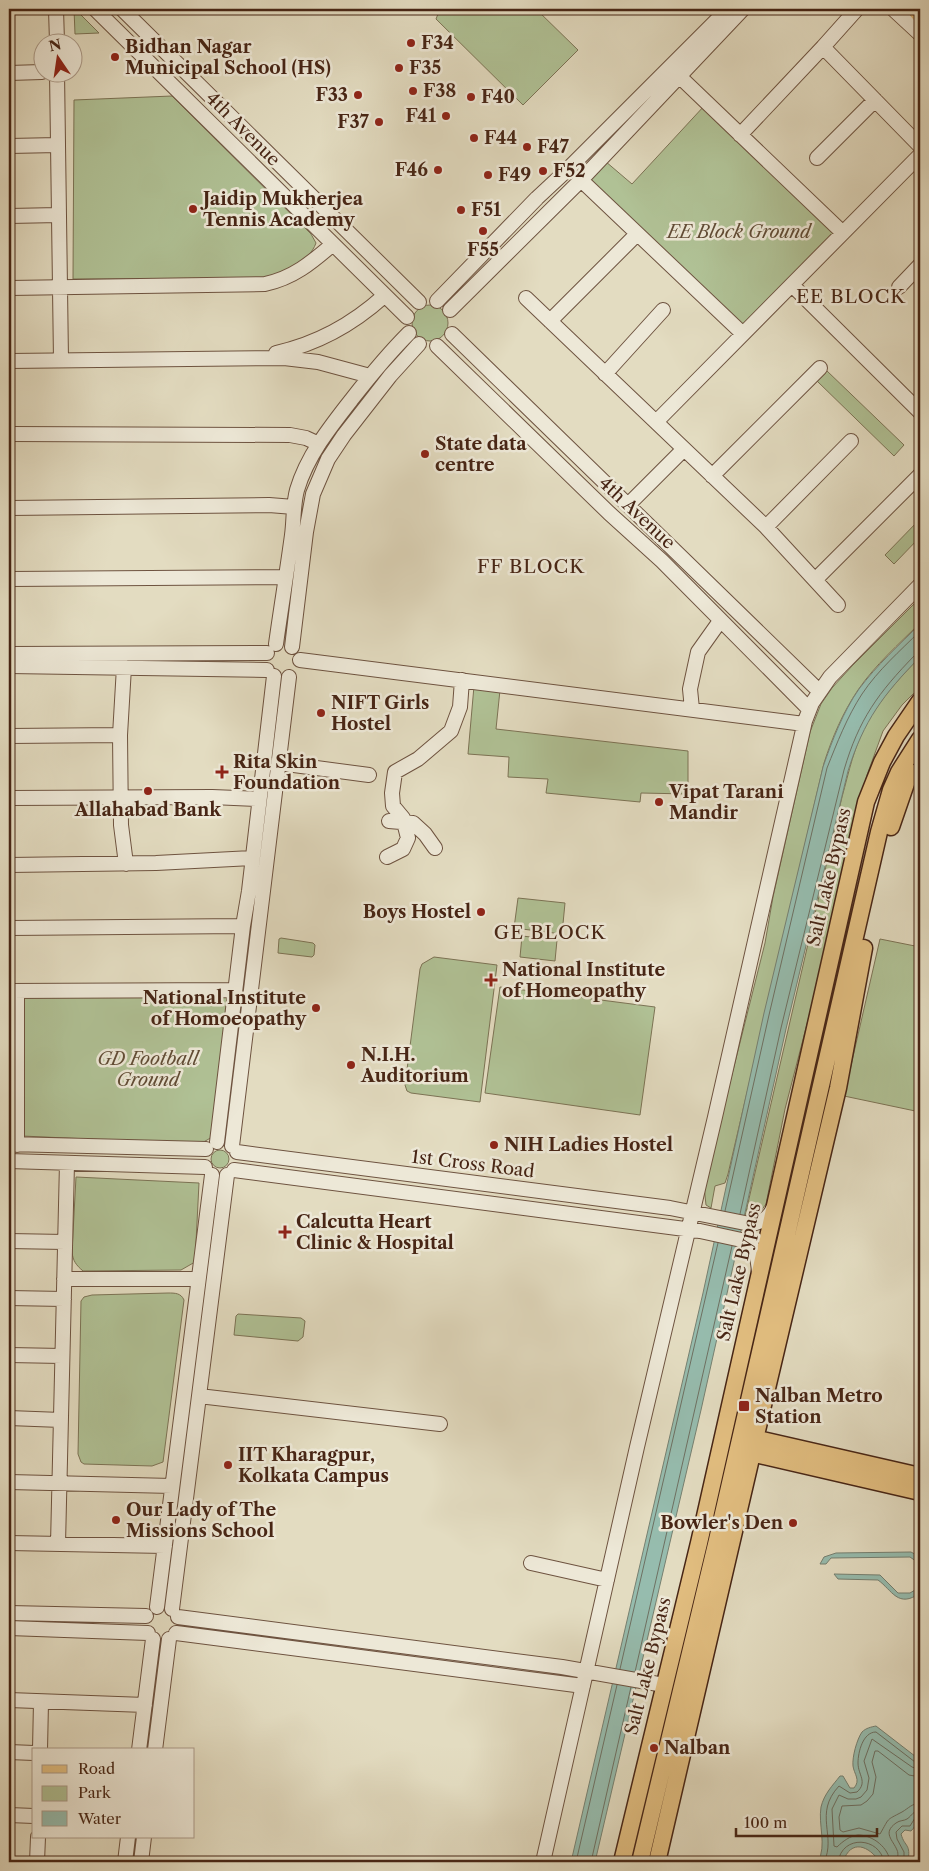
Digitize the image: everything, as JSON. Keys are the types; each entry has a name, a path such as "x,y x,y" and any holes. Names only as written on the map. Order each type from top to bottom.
{"main road":[{"path":"914,9 920,14"},
{"name":"Salt Lake Bypass","path":"622,1862 699,1544 869,793 882,762 896,736 920,701"},
{"path":"907,721 920,711"},
{"path":"746,1445 783,1321 809,1215 845,1050 865,920 865,896 879,832 898,772 916,749"},
{"path":"640,1862 688,1692 746,1445 772,1298 824,1073 883,856 916,749"},
{"path":"841,918 865,920"},
{"path":"824,1073 845,1050"},
{"path":"772,1298 783,1321"},
{"path":"746,1445 920,1476"},
{"path":"746,1445 920,1492"},
{"path":"664,1685 688,1692"},
{"path":"657,1862 688,1692"}],"street":[{"path":"56,9 57,32"},
{"name":"4th Avenue","path":"95,9 407,317"},
{"name":"4th Avenue","path":"122,9 305,192 419,302"},
{"path":"450,310 581,180 680,76 728,9"},
{"path":"437,300 668,67 708,38 743,9"},
{"path":"740,134 857,9"},
{"path":"893,9 920,34"},
{"path":"823,47 920,146"},
{"path":"9,73 32,72"},
{"path":"680,76 843,233"},
{"path":"57,82 61,360"},
{"path":"817,158 875,100"},
{"path":"226,139 241,126"},
{"path":"9,146 58,145"},
{"path":"656,422 920,155"},
{"path":"581,180 743,334"},
{"path":"292,204 305,192"},
{"path":"537,198 550,211"},
{"path":"9,216 59,215"},
{"path":"550,321 637,234"},
{"path":"9,288 265,284 294,274 312,262 332,244"},
{"path":"899,286 920,265"},
{"path":"792,284 920,412"},
{"path":"250,358 289,350 318,341 348,323 384,296"},
{"path":"526,298 766,527 838,605"},
{"path":"428,300 442,302 450,310 453,317 454,326 452,334 447,340 437,346 425,347 408,333 407,317 419,302 428,300"},
{"path":"605,374 663,310"},
{"path":"140,1748 150,1636 145,1628 151,1612 165,1546 198,1279 208,1171 202,1158 211,1146 249,891 270,673 264,659 271,648 286,577 297,490 304,474 319,444 370,376 408,333"},
{"name":"4th Avenue","path":"452,334 819,691"},
{"path":"292,647 307,524 318,480 328,459 344,435 390,376 419,344"},
{"name":"4th Avenue","path":"437,346 662,562 809,709"},
{"path":"9,361 284,358 318,362 370,376"},
{"path":"712,476 820,368"},
{"path":"9,434 290,435 306,438 319,444"},
{"path":"766,527 851,441"},
{"path":"628,505 684,449"},
{"path":"815,580 920,475"},
{"path":"9,508 269,505 294,507"},
{"path":"662,562 674,550"},
{"path":"9,579 286,577"},
{"path":"543,1862 607,1580 698,1213 804,724 809,709 819,691 830,677 920,585"},
{"path":"692,710 690,689 698,652 720,621"},
{"path":"9,654 70,660 124,667 270,673 279,678 289,677 296,672 300,660 292,647 286,644 271,648 70,660 9,666"},
{"path":"179,668 180,653"},
{"path":"300,660 804,724"},
{"path":"124,667 120,735 122,825 126,864"},
{"path":"234,1149 289,677"},
{"path":"387,857 404,849 408,838 403,818 393,806 392,793 395,772 418,759 451,731 460,707 462,680"},
{"path":"9,736 120,735"},
{"path":"279,763 369,776"},
{"path":"9,798 212,797 259,799"},
{"path":"257,816 272,818"},
{"path":"389,820 413,823 425,834 435,848"},
{"path":"9,865 126,864 252,858"},
{"path":"9,928 243,926"},
{"path":"175,1613 200,1381 230,1172 238,1158 234,1149 225,1142 211,1146 13,1144 13,991 235,990"},
{"name":"1st Cross Road","path":"234,1149 349,1167 698,1213 750,1224 766,1218 774,1206"},
{"path":"9,1161 208,1171 217,1176 230,1172"},
{"path":"58,1544 67,1163"},
{"path":"347,1184 349,1167"},
{"name":"1st Cross Road","path":"230,1172 347,1184 694,1230 746,1241 754,1249 758,1260 759,1273"},
{"path":"572,1214 576,1196"},
{"path":"9,1241 65,1242"},
{"path":"64,1279 198,1279"},
{"path":"9,1298 64,1299"},
{"path":"9,1355 62,1356"},
{"path":"186,1379 200,1381"},
{"path":"199,1396 440,1424"},
{"path":"9,1418 61,1420"},
{"path":"9,1482 172,1486"},
{"path":"9,1543 165,1546"},
{"path":"531,1564 607,1580"},
{"path":"9,1613 151,1612 167,1606 175,1613 180,1623 173,1636 155,1748"},
{"path":"175,1613 586,1671 664,1685"},
{"path":"9,1628 150,1636 159,1641 173,1636 583,1686"},
{"path":"9,1700 145,1706"},
{"path":"40,1748 42,1702"},
{"path":"9,1752 32,1753"},
{"path":"9,1815 32,1816"},
{"path":"37,1862 38,1838"},
{"path":"125,1862 128,1838"},
{"path":"141,1862 144,1838"}],"green space":[{"path":"74,9 99,33 82,34 82,32 75,32"},
{"path":"440,9 536,9 578,50 523,105 436,19"},
{"path":"172,96 311,234 316,243 313,250 302,261 266,278 73,279 74,100"},
{"name":"EE Block Ground","path":"705,105 839,233 742,329 586,180 605,161 632,184"},
{"path":"430,305 437,306 443,310 447,316 447,330 443,336 437,340 430,341 423,340 417,336 413,330 412,323 413,316 417,310 423,306"},
{"path":"826,370 904,445 894,456 816,380"},
{"path":"920,519 920,537 894,564 885,555"},
{"path":"920,598 920,623 880,663 858,690 843,716 827,754 728,1174 725,1183 715,1186 711,1208 706,1205 704,1186 765,943 773,897 810,732 821,704 832,688"},
{"path":"920,657 920,687 902,705 883,731 867,775 785,1109 766,1204 758,1215 749,1219 745,1216 852,759 862,732 878,705"},
{"path":"474,686 500,690 496,729 688,751 688,794 641,793 640,802 546,793 548,779 508,777 509,757 468,754"},
{"path":"518,898 565,903 562,934 514,928"},
{"path":"522,936 557,940 555,961 520,957"},
{"path":"279,939 313,943 315,945 314,955 312,957 278,953"},
{"path":"880,939 920,947 920,1112 844,1096"},
{"path":"434,957 497,965 480,1102 411,1093 407,1091 405,1085 420,969 422,964"},
{"path":"500,987 655,1007 640,1115 485,1093"},
{"name":"GD Football Ground","path":"24,996 230,996 214,1136 200,1144 22,1136"},
{"path":"216,1150 224,1150 229,1155 227,1166 216,1168 211,1163 211,1155"},
{"path":"76,1177 199,1183 195,1262 181,1270 83,1271 75,1263 72,1252"},
{"path":"175,1293 184,1300 163,1462 152,1466 84,1464 81,1462 78,1454 81,1301 84,1297 92,1295"},
{"path":"238,1314 301,1318 305,1321 303,1337 298,1341 234,1335 236,1316"}],"water":[{"path":"920,624 920,657 895,684 876,709 861,737 848,771 786,1029 701,1410 595,1862 571,1862 703,1293 764,1013 823,767 843,717 859,689 881,663"},
{"path":"911,1552 920,1557 920,1564 910,1557 831,1558 826,1564 820,1564 824,1557 836,1553"},
{"path":"834,1574 880,1575 898,1593 910,1593 920,1587 920,1593 906,1599 901,1599 878,1580 838,1579"},
{"path":"876,1726 920,1760 921,1798 919,1817 911,1831 905,1830 901,1834 908,1848 908,1862 880,1862 876,1856 866,1849 855,1847 846,1854 843,1862 818,1862 822,1849 820,1814 824,1798 840,1776 843,1776 850,1788 854,1788 857,1780 853,1762 857,1743 862,1732"}],"place":[{"name":"F34","path":"411,43"},
{"name":"Bidhan Nagar Municipal School (HS)","path":"115,57"},
{"name":"F35","path":"399,68"},
{"name":"F38","path":"413,91"},
{"name":"F33","path":"358,95"},
{"name":"F40","path":"471,97"},
{"name":"F41","path":"446,116"},
{"name":"F37","path":"379,122"},
{"name":"F44","path":"474,138"},
{"name":"F47","path":"527,147"},
{"name":"F46","path":"438,170"},
{"name":"F52","path":"543,171"},
{"name":"F49","path":"488,175"},
{"name":"Jaidip Mukherjea Tennis Academy","path":"193,209"},
{"name":"F51","path":"461,210"},
{"name":"F55","path":"483,231"},
{"name":"State data centre","path":"425,454"},
{"name":"NIFT Girls Hostel","path":"321,713"},
{"name":"Rita Skin Foundation","path":"222,772"},
{"name":"Allahabad Bank","path":"148,791"},
{"name":"Vipat Tarani Mandir","path":"659,802"},
{"name":"Boys Hostel","path":"481,912"},
{"name":"National Institute of Homeopathy","path":"491,980"},
{"name":"National Institute of Homoeopathy","path":"316,1008"},
{"name":"N.I.H. Auditorium","path":"351,1065"},
{"name":"NIH Ladies Hostel","path":"494,1145"},
{"name":"Calcutta Heart Clinic & Hospital","path":"285,1232"},
{"name":"Nalban Metro Station","path":"744,1406"},
{"name":"IIT Kharagpur, Kolkata Campus","path":"228,1465"},
{"name":"Our Lady of The Missions School","path":"116,1520"},
{"name":"Bowler's Den","path":"793,1523"},
{"name":"Nalban","path":"654,1748"}],"district":[{"name":"EE BLOCK","path":"851,296"},
{"name":"FF BLOCK","path":"531,566"},
{"name":"GE BLOCK","path":"550,932"}]}
